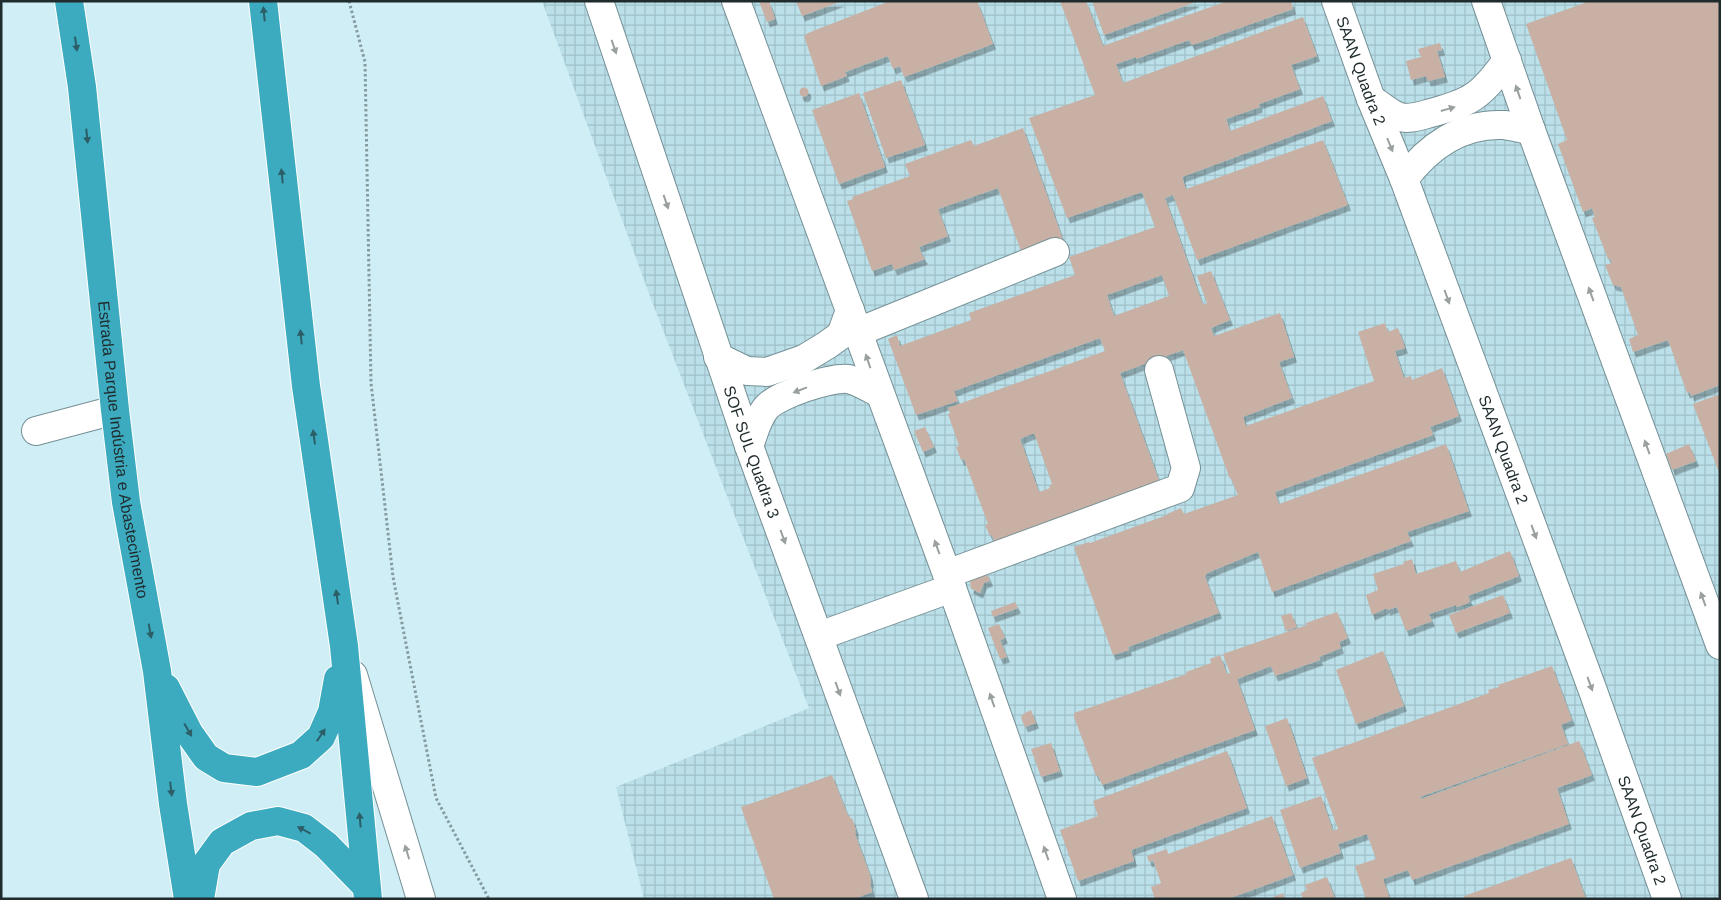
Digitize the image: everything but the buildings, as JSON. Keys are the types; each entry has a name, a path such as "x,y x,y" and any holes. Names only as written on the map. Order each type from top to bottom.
{"highway":[{"name":"Estrada Parque Indústria e Abastecimento","path":"69,1 82,87 126,502 157,671 173,804 188,899"},
{"path":"263,1 306,386 344,646 367,892"},
{"path":"157,671 189,733 206,757 224,768 257,772 301,755 321,737 332,712 344,646"},
{"path":"200,899 206,864 222,842 251,826 278,821 304,828 326,845 367,892"}],"street":[{"name":"SOF SUL Quadra 3","path":"599,1 718,358 914,899"},
{"path":"736,1 950,581 1062,899"},
{"name":"SAAN Quadra 2","path":"1336,1 1593,691 1667,899"},
{"path":"1486,1 1531,130 1720,645"},
{"path":"1371,99 1398,117 1413,118 1454,108 1475,97 1491,82 1507,60"},
{"path":"1404,180 1418,161 1434,147 1457,134 1479,128 1504,125 1531,130"},
{"path":"718,358 747,371 768,372 804,359 827,345 854,321 1055,252"},
{"path":"819,636 1180,488 1186,468 1159,370"},
{"path":"749,446 759,418 767,406 788,394 821,382 848,379 880,393"},
{"path":"36,431 115,410"},
{"path":"344,646 421,899"}],"path":[{"path":"349,1 365,62 371,383 393,578 436,798 489,899"}],"shaded area":[{"path":"542,1 1720,1 1720,899 644,899 616,787 809,708 651,299"}]}
